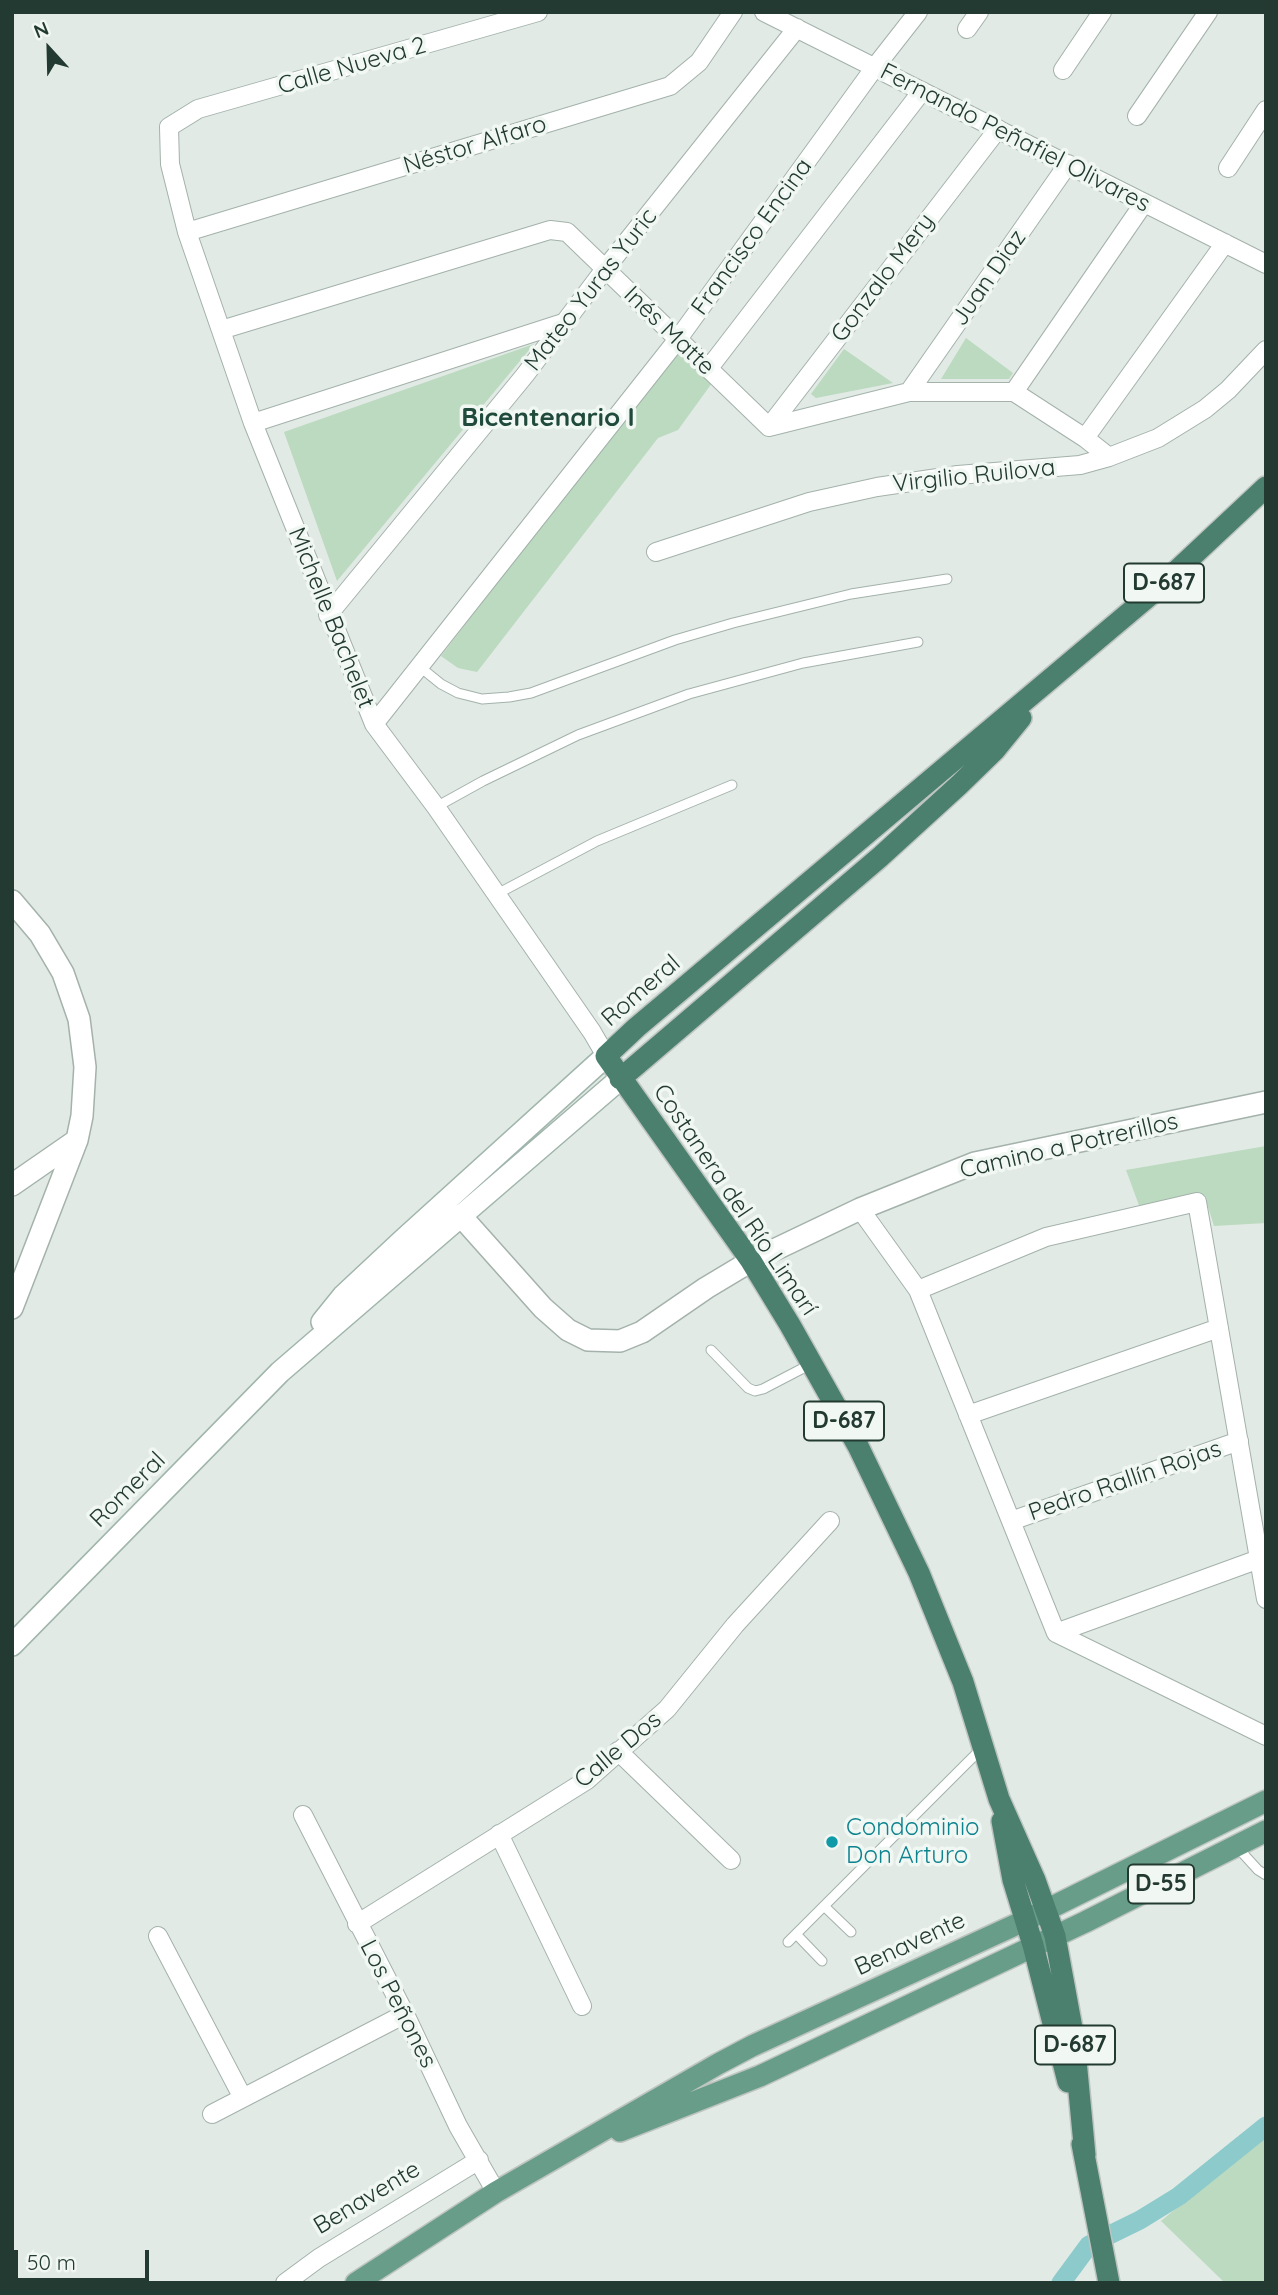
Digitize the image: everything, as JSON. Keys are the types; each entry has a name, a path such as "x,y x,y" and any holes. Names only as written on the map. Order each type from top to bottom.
{"highway":[{"name":"Romeral","path":"606,1056 645,1020 1156,591 1266,487"},
{"name":"Romeral","path":"620,1079 880,857 959,785 995,750 1059,674"},
{"name":"Costanera del Río Limarí","path":"606,1056 751,1261 812,1363 858,1446 913,1561 948,1645 984,1746 999,1798 1008,1854 1085,2155 1109,2283"},
{"name":"Costanera del Río Limarí","path":"999,1798 1047,1909 1055,1936 1074,2039 1085,2155"}],"main road":[{"name":"Benavente","path":"356,2283 496,2192 752,2046 1026,1920 1266,1801"},
{"name":"Benavente","path":"581,2144 733,2088 1055,1936 1266,1831"}],"street":[{"name":"Calle Nueva 2","path":"169,127 198,110 538,12"},
{"name":"Néstor Alfaro","path":"187,232 670,86 699,62 733,12"},
{"name":"Fernando Peñafiel Olivares","path":"764,12 1266,264"},
{"name":"Francisco Encina","path":"374,724 678,339 875,67 918,12"},
{"path":"967,29 979,12"},
{"path":"1063,70 1102,12"},
{"path":"1137,116 1208,12"},
{"name":"Mateo Yuras Yuric","path":"328,614 566,321 797,28"},
{"name":"Francisco Encina","path":"709,368 922,91"},
{"path":"1228,168 1266,110"},
{"name":"Michelle Bachelet","path":"169,127 170,164 187,232 253,423 374,724 497,894 606,1056"},
{"name":"Gonzalo Mery","path":"769,427 998,129"},
{"name":"Juan Diaz","path":"909,392 1068,164"},
{"path":"1014,392 1144,203"},
{"name":"Inés Matte","path":"221,330 550,230 567,232 769,427"},
{"path":"1085,438 1225,243"},
{"path":"253,423 566,321"},
{"name":"Virgilio Ruilova","path":"656,552 809,502 877,487 958,475 1080,465 1109,457 1158,438 1205,409 1228,390 1266,350"},
{"path":"769,427 909,392 1014,392 1085,438 1109,457"},
{"path":"12,901 52,951 72,995 85,1055 85,1092 77,1140 12,1308"},
{"name":"Romeral","path":"280,1372 343,1296 606,1056"},
{"name":"Romeral","path":"12,1645 280,1372 620,1079"},
{"name":"Camino a Potrerillos","path":"460,1215 543,1308 578,1336 600,1342 620,1341 642,1332 751,1261 860,1209 975,1163 1266,1102"},
{"path":"12,1185 77,1140"},
{"path":"918,1290 1046,1237 1197,1202 1266,1598"},
{"path":"860,1209 918,1290 1056,1633 1266,1735"},
{"path":"968,1415 1219,1328"},
{"name":"Pedro Rallín Rojas","path":"1011,1521 1238,1441"},
{"name":"Calle Dos","path":"357,1924 587,1780 667,1709 735,1625 830,1521"},
{"path":"1056,1633 1259,1559"},
{"path":"618,1751 730,1860"},
{"name":"Los Peñones","path":"303,1815 405,2014 458,2126 496,2192"},
{"path":"499,1834 582,2006"},
{"path":"158,1936 243,2098"},
{"path":"212,2114 405,2014"},
{"name":"Benavente","path":"285,2283 319,2258 479,2160"}],"lane":[{"path":"420,667 441,684 458,693 482,699 531,693 675,640 733,622 851,594 947,579"},
{"path":"436,807 482,781 579,735 689,694 803,663 919,642"},
{"path":"497,894 597,841 732,785"},
{"path":"710,1350 748,1388 755,1391 764,1389 812,1363"},
{"path":"788,1942 984,1746"},
{"path":"1236,1846 1266,1875"},
{"path":"825,1907 850,1932"},
{"path":"796,1934 822,1961"}],"green space":[{"path":"966,338 1013,373 1009,379 941,379"},
{"path":"534,344 337,581 284,432"},
{"path":"844,349 893,383 816,398 811,394"},
{"path":"676,351 712,383 678,430 658,438 477,672 458,668 441,656"},
{"path":"1266,1146 1266,1223 1214,1226 1205,1197 1140,1208 1126,1170"},
{"path":"1266,2134 1266,2283 1225,2283 1161,2221"}],"waterway":[{"path":"1061,2283 1089,2245 1140,2220 1179,2196 1266,2126"}],"place":[{"name":"Condominio Don Arturo","path":"832,1842"}],"district":[{"name":"Bicentenario I","path":"548,418"}]}
